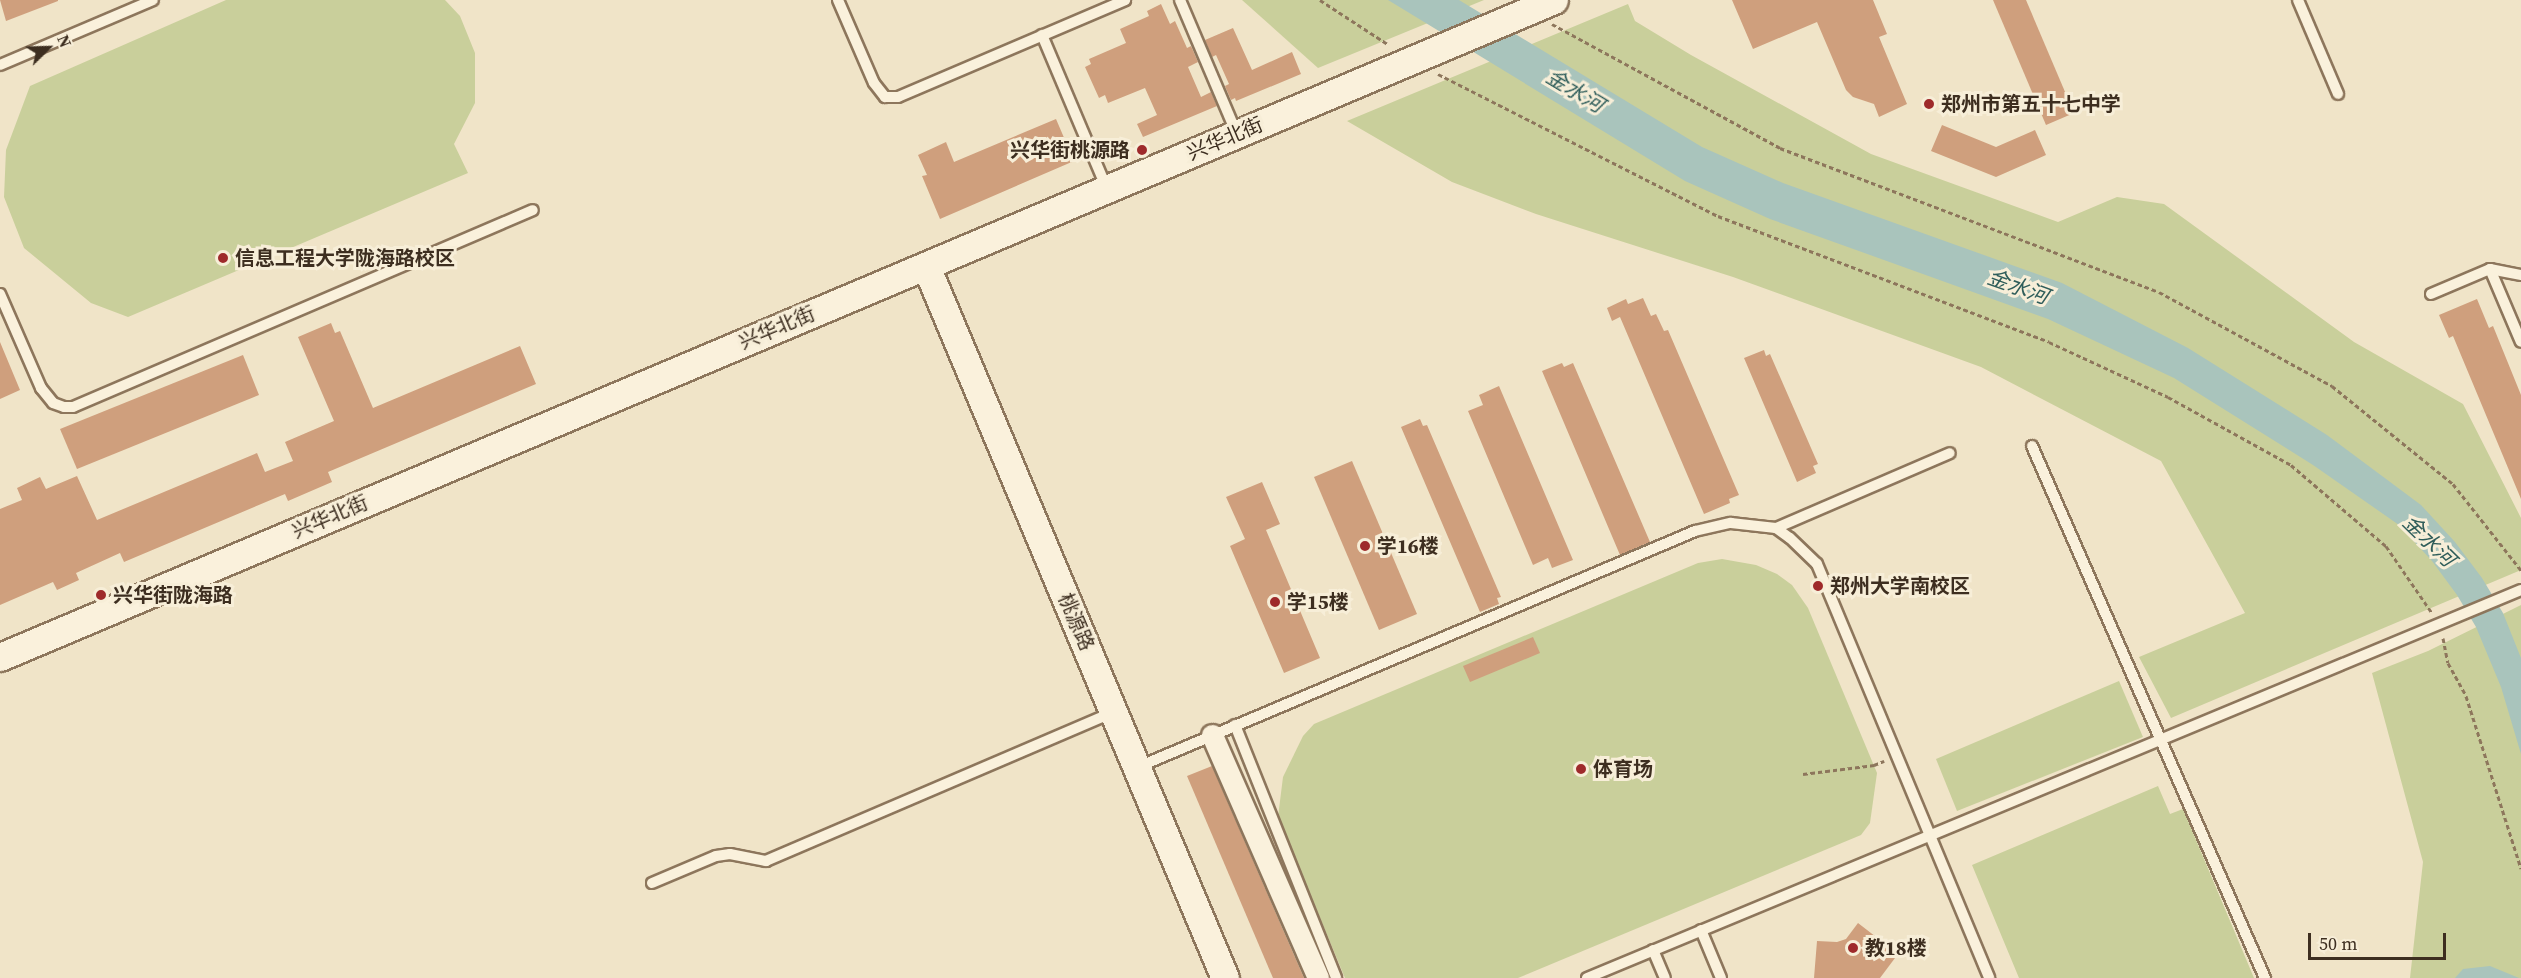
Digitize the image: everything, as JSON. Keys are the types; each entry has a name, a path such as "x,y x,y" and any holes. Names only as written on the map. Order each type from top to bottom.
{"street":[{"name":"兴华北街","path":"0,657 1554,0"},
{"name":"桃源路","path":"926,266 1225,978"},
{"path":"1212,735 1318,978"}],"lane":[{"path":"0,65 153,0"},
{"path":"838,0 874,83 885,97 898,97 1125,0"},
{"path":"1180,0 1237,134"},
{"path":"2298,0 2338,94"},
{"path":"1042,35 1107,189"},
{"path":"0,294 41,388 52,403 64,408 73,407 533,210"},
{"path":"2431,294 2490,269 2521,275"},
{"path":"2490,269 2521,342"},
{"path":"2032,446 2265,978"},
{"path":"1776,528 1950,453"},
{"path":"1137,767 1695,531 1731,523 1776,528 1790,537 1817,564 1989,978"},
{"path":"1587,978 2521,590"},
{"path":"652,883 716,856 730,854 766,861 1113,711"},
{"path":"1235,725 1336,978"},
{"path":"1701,930 1721,978"},
{"path":"1653,950 1665,978"}],"path":[{"path":"1320,0 1420,57 1718,216 2049,342 2168,396 2291,465 2386,546 2440,624 2448,663 2466,696 2521,868"},
{"path":"1522,14 1780,148 2159,292 2332,386 2453,484 2521,570"},
{"path":"1803,774 1874,765 1897,756"}],"green space":[{"path":"226,0 445,0 460,16 475,53 475,103 454,144 468,173 128,317 91,303 24,248 4,197 6,150 30,86"},
{"path":"1242,0 1484,0 1318,68"},
{"path":"1628,4 1635,21 1691,55 1871,154 2058,222 2117,197 2164,204 2354,342 2463,404 2521,518 2521,570 2171,718 2139,657 2245,613 2161,461 1981,367 1733,277 1536,214 1452,182 1347,121"},
{"name":"体育场","path":"1722,559 1756,565 1777,574 1792,585 1808,608 1877,773 1870,823 1861,835 1518,978 1345,978 1278,817 1283,777 1303,736 1314,724 1698,563"},
{"path":"2521,605 2521,978 2410,978 2423,862 2372,673 2428,651"},
{"path":"2119,681 2143,737 1957,811 1936,759"},
{"path":"2158,786 2170,814 2183,809 2254,978 2019,978 1972,865"}],"water":[{"name":"金水河","path":"1388,0 1459,0 1702,147 1783,183 2062,283 2188,348 2327,435 2421,505 2455,542 2482,578 2503,613 2521,658 2521,754 2501,687 2476,627 2457,595 2432,561 2399,525 2313,465 2174,378 2048,319 1770,219 1685,181"},
{"path":"2490,966 2519,978 2455,978 2463,969"}],"building":[{"path":"0,0 58,0 58,1 6,21"},
{"path":"1732,0 1873,0 1887,34 1879,37 1907,104 1879,117 1874,104 1853,97 1846,90 1817,22 1753,49"},
{"path":"1993,0 2026,0 2074,113 2046,125"},
{"path":"1161,4 1170,24 1175,21 1187,48 1191,46 1198,62 1188,67 1201,97 1211,92 1217,106 1143,137 1137,124 1157,115 1145,88 1108,103 1105,95 1099,98 1085,67 1091,64 1089,59 1126,43 1120,29 1149,16 1147,11"},
{"path":"1233,28 1252,70 1292,52 1301,74 1236,101 1235,98 1231,100 1225,86 1229,84 1216,55 1212,57 1205,40"},
{"path":"1056,119 1074,161 940,219 922,176 927,175 918,155 946,142 954,162"},
{"path":"1942,125 1996,147 2035,130 2046,155 1996,177 1931,151"},
{"path":"1643,298 1651,316 1656,314 1664,331 1668,330 1739,495 1729,499 1730,503 1704,514 1620,317 1612,321 1607,308 1626,299 1628,304"},
{"path":"2477,299 2489,328 2493,326 2521,395 2521,499 2453,336 2449,338 2439,315"},
{"path":"331,323 335,333 340,331 373,408 520,346 536,384 328,472 332,482 288,501 285,494 124,562 120,553 76,573 79,580 57,590 53,582 0,605 0,509 22,500 17,488 40,477 46,489 77,476 97,520 257,453 265,472 293,461 285,442 334,421 298,337"},
{"path":"0,342 20,390 0,399"},
{"path":"1764,350 1766,356 1770,354 1818,464 1813,466 1816,473 1797,482 1744,358"},
{"path":"243,355 259,395 77,469 60,429"},
{"path":"1562,363 1564,367 1573,363 1650,542 1620,555 1542,371"},
{"path":"1499,386 1573,560 1552,568 1548,558 1533,565 1468,411 1483,405 1479,395"},
{"path":"1420,419 1423,426 1427,425 1501,597 1497,598 1499,604 1480,612 1401,427"},
{"name":"学16楼","path":"1352,461 1417,614 1379,630 1314,477"},
{"name":"学15楼","path":"1262,482 1280,524 1266,530 1320,658 1284,673 1230,546 1245,539 1226,497"},
{"path":"1533,637 1540,653 1470,682 1463,666"},
{"path":"1212,766 1304,978 1273,978 1187,776"},
{"name":"教18楼","path":"1858,923 1898,954 1880,978 1814,978 1817,941 1837,942 1846,939"}],"place":[{"name":"郑州市第五十七中学","path":"1929,104"},
{"name":"兴华街桃源路","path":"1142,150"},
{"name":"信息工程大学陇海路校区","path":"223,258"},
{"name":"学16楼","path":"1365,546"},
{"name":"郑州大学南校区","path":"1818,586"},
{"name":"兴华街陇海路","path":"101,595"},
{"name":"学15楼","path":"1275,602"},
{"name":"体育场","path":"1581,769"},
{"name":"教18楼","path":"1853,948"}]}
